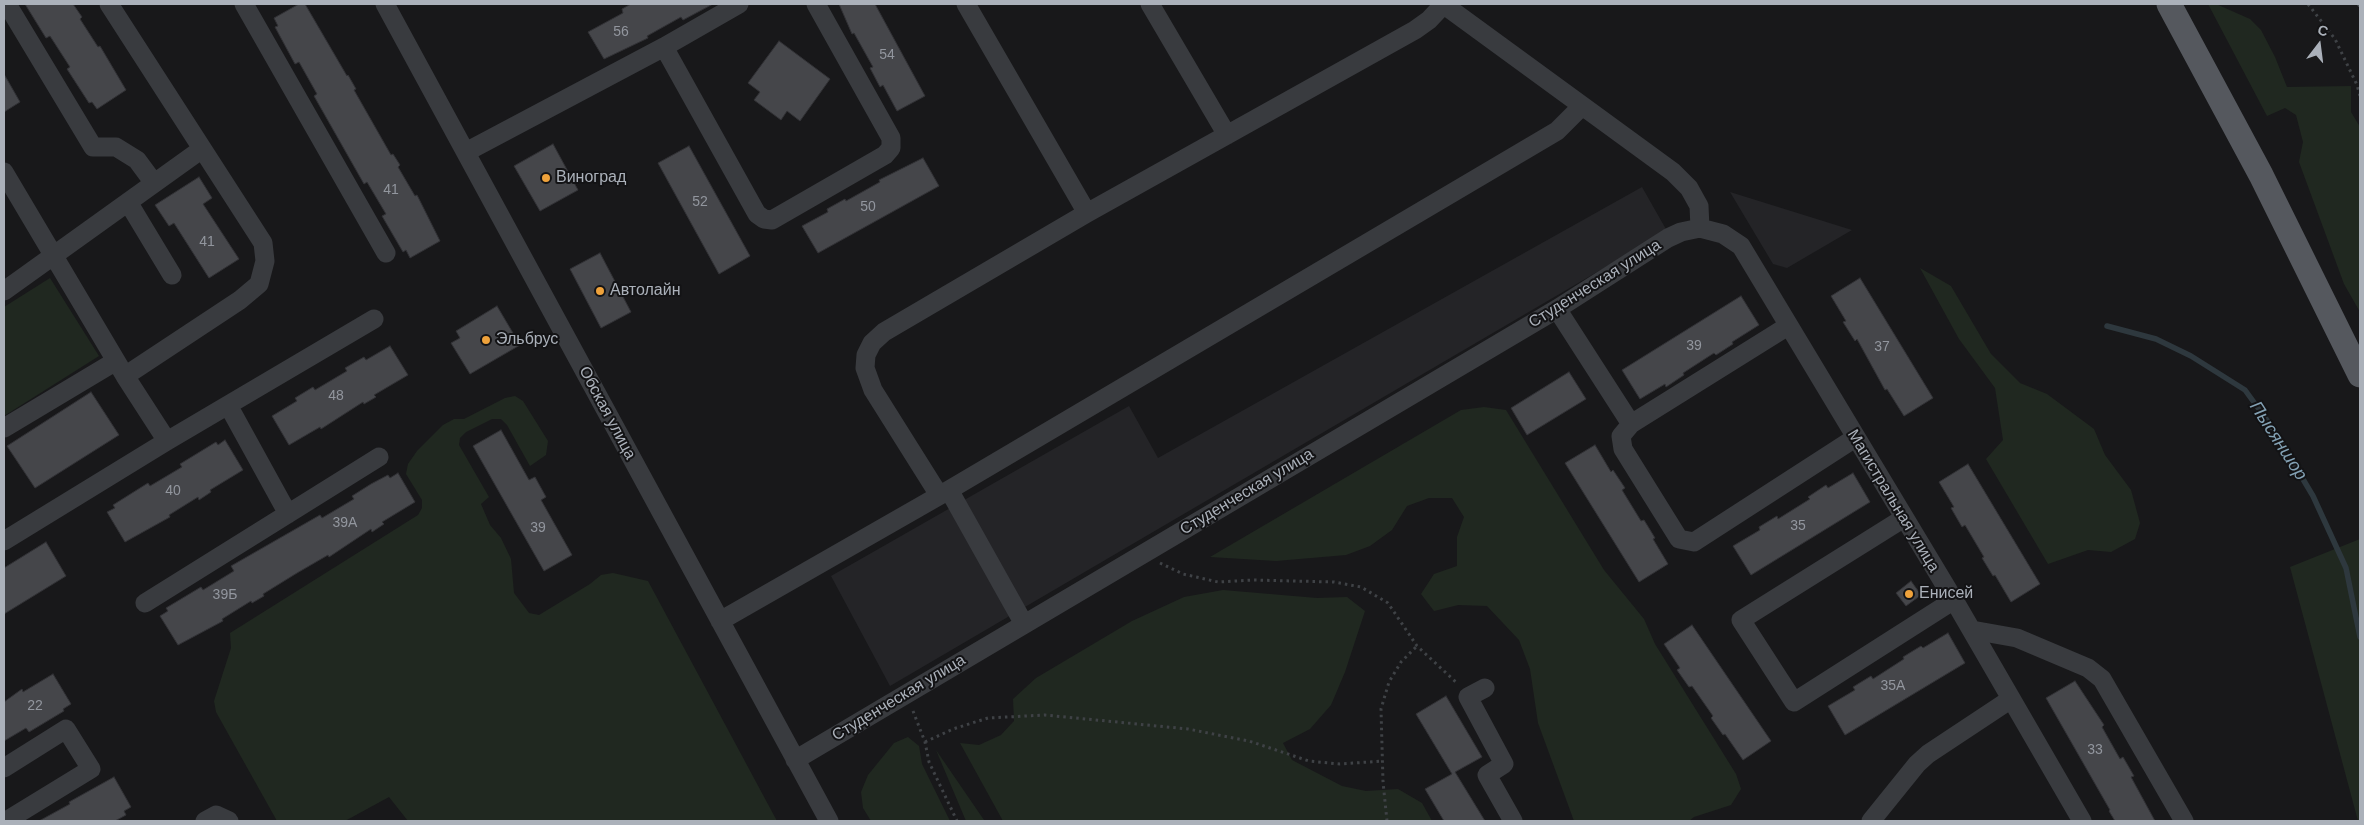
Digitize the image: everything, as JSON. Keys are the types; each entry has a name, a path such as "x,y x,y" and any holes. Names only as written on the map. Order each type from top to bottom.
{"main road":[{"path":"2169,4 2261,175 2360,374"}],"street":[{"path":"7,4 93,147 116,146 137,160 154,183"},
{"path":"4,428 120,369 240,300 259,284 265,261 262,243 110,4"},
{"path":"244,4 386,253"},
{"name":"Обская улица","path":"385,4 829,821"},
{"path":"466,152 664,47 738,4"},
{"path":"664,47 757,214 764,220 772,220 885,155 891,148 891,138 816,4"},
{"path":"966,4 1087,213"},
{"path":"1150,4 1227,135"},
{"path":"1024,624 944,492 873,390 865,368 866,355 872,343 884,332 1087,213 1415,30 1429,20 1444,4 1673,172 1689,188 1699,206 1700,228"},
{"path":"720,621 944,492 1556,131 1582,106"},
{"path":"4,291 202,149"},
{"path":"4,172 120,369 167,441"},
{"path":"128,202 172,275"},
{"name":"Студенческая улица","path":"795,760 1557,309 1668,238 1680,232 1700,228"},
{"name":"Магистральная улица","path":"1700,228 1723,234 1740,246 1972,630 2082,821"},
{"path":"1557,309 1631,424"},
{"path":"4,541 167,441 374,319"},
{"path":"1788,326 1631,424 1621,436 1623,449 1679,539 1694,542 1855,438"},
{"path":"228,405 288,514"},
{"path":"145,603 379,457"},
{"path":"1904,518 1741,620 1794,702 1954,600"},
{"path":"1972,630 2017,638 2088,668 2102,679 2184,821"},
{"path":"1485,688 1468,697 1504,764 1487,775 1513,821"},
{"path":"1871,821 1917,764 1928,754 2011,699"},
{"path":"4,768 66,729 91,770 6,821"},
{"path":"205,821 216,815 229,821"}],"path":[{"path":"2308,4 2335,39 2357,84 2360,96"},
{"path":"1142,555 1183,574 1218,582 1254,580 1334,582 1361,587 1388,603 1417,646 1456,682 1468,697"},
{"path":"1387,821 1381,709 1389,682 1402,662 1417,646"},
{"path":"905,694 926,742 929,762 957,821"},
{"path":"926,742 953,729 988,718 1045,715 1188,728 1249,741 1309,761 1340,764 1383,761"}],"shaded area":[{"path":"2208,4 2216,4 2250,19 2261,30 2275,57 2287,87 2351,86 2351,112 2360,127 2360,312 2344,284 2299,162 2303,142 2296,115 2285,108 2267,116"},
{"path":"1642,187 1667,231 890,686 831,576 1129,406 1158,458"},
{"path":"1730,192 1852,230 1787,268 1773,264"},
{"path":"1920,268 1951,286 1991,354 2020,383 2047,394 2094,429 2105,455 2131,490 2140,523 2135,539 2111,552 2088,550 2048,564 1986,459 2003,440 1995,388 1959,339"},
{"path":"50,278 99,356 4,416 4,307"},
{"path":"515,396 523,401 548,441 546,455 530,466 507,425 501,419 492,419 466,432 460,438 459,445 489,497 481,504 490,525 501,538 511,559 514,593 529,613 539,615 590,584 601,575 613,573 648,581 777,821 408,821 389,797 345,821 277,821 216,712 214,701 231,648 230,633 418,515 422,508 422,500 406,474 408,464 417,451 443,425 454,419 464,419 505,398"},
{"path":"1484,407 1506,410 1604,570 1644,619 1655,644 1736,774 1741,789 1731,805 1694,817 1689,821 1574,821 1538,723 1530,669 1519,640 1487,606 1458,605 1434,611 1421,594 1434,574 1457,566 1457,537 1464,517 1452,498 1429,498 1407,506 1392,530 1370,546 1346,555 1276,561 1210,557 1461,410"},
{"path":"2360,539 2360,821 2358,821 2290,567"},
{"path":"1223,590 1317,598 1347,597 1365,611 1345,672 1331,705 1310,729 1283,743 1292,760 1342,786 1366,791 1398,789 1422,803 1432,821 1003,821 960,743 979,745 1001,735 1014,721 1013,699 1036,678 1132,621 1184,597"},
{"path":"908,737 919,746 922,764 950,821 871,821 863,808 861,792 868,775 894,743"},
{"path":"936,750 984,820 985,821 966,821"}],"building":[{"path":"25,4 73,4 82,17 80,19 98,47 100,46 126,90 97,109 92,102 89,103 67,69 70,67 50,36 46,38"},
{"path":"299,4 305,4 348,75 356,89 354,90 391,155 393,154 400,165 398,167 415,196 417,195 440,241 410,258 406,250 403,252 382,216 386,214 367,182 364,184 314,96 317,94 299,62 295,64 275,27 278,26 274,18"},
{"path":"631,4 713,4 683,20 681,17 647,36 648,38 604,59 588,32 623,13 622,9"},
{"path":"839,4 875,4 925,96 897,111 883,85 880,87 870,68 873,67 854,33 852,34"},
{"path":"779,41 830,79 800,121 787,111 781,120 754,100 760,92 748,83"},
{"path":"4,74 20,102 4,112"},
{"name":"Виноград","path":"553,144 578,190 540,211 514,166"},
{"path":"689,146 750,256 719,274 658,163"},
{"path":"923,158 939,186 818,253 802,226 828,212 827,209 845,199 846,201 880,182 879,180"},
{"path":"199,177 212,198 203,204 239,259 209,278 174,223 169,226 155,205"},
{"name":"Автолайн","path":"600,253 631,312 601,328 570,269"},
{"path":"1860,278 1933,398 1904,416 1887,389 1885,390 1857,339 1855,341 1843,322 1846,321 1831,296"},
{"path":"1741,296 1759,325 1732,342 1733,344 1716,355 1714,353 1683,373 1684,375 1666,387 1665,384 1640,399 1622,370"},
{"name":"Эльбрус","path":"497,306 520,345 470,374 451,343 460,338 456,331"},
{"path":"390,346 408,375 374,395 376,397 364,404 363,402 321,429 320,427 289,445 272,416 297,401 295,398 313,387 315,390 347,371 345,368 364,357 366,360"},
{"path":"1569,372 1586,399 1527,435 1511,408"},
{"path":"91,392 119,435 35,488 7,446"},
{"path":"501,430 529,480 535,477 546,497 541,500 572,555 544,571 473,446"},
{"path":"225,440 243,470 210,490 211,492 199,500 198,497 169,515 170,517 125,542 107,512 115,508 113,505 148,483 150,486 182,467 180,464 216,442 218,445"},
{"path":"1595,445 1611,472 1613,470 1625,488 1622,490 1641,521 1644,520 1668,564 1639,582 1565,463"},
{"path":"1968,464 2040,584 2011,602 1982,558 1984,557 1965,525 1962,527 1951,508 1954,507 1939,482"},
{"path":"398,473 415,502 382,522 384,524 372,532 371,529 329,557 328,555 263,594 264,596 252,603 251,601 222,619 223,621 178,645 160,616 168,611 166,608 201,587 203,590 234,571 231,566 320,515 322,518 354,499 352,496 371,484 388,475 390,478"},
{"path":"1853,473 1870,502 1751,575 1733,546 1760,530 1759,527 1777,516 1778,519 1810,499 1808,497 1826,485 1828,488"},
{"path":"46,542 66,576 4,614 4,568"},
{"name":"Енисей","path":"1911,581 1921,595 1906,606 1896,593"},
{"path":"1692,625 1771,741 1743,760 1711,718 1713,716 1692,686 1689,687 1677,670 1680,668 1664,644"},
{"path":"1948,633 1965,663 1845,735 1828,706 1855,690 1853,687 1871,676 1873,679 1904,659 1903,657"},
{"path":"53,674 71,704 63,709 64,711 29,732 26,728 4,741 4,702 22,689 23,692"},
{"path":"2075,681 2104,725 2102,727 2120,759 2123,757 2134,776 2131,777 2155,821 2115,821 2109,811 2046,698"},
{"path":"1446,696 1482,757 1455,772 1485,821 1444,821 1425,789 1452,774 1416,714"},
{"path":"114,777 131,807 124,811 126,815 115,821 39,821 70,804 69,802"}],"waterway":[{"name":"Пысяншор","path":"2107,326 2156,339 2191,356 2245,390 2272,427 2313,496 2346,568 2360,637"}],"place":[{"name":"Виноград","path":"546,178"},
{"name":"Автолайн","path":"600,291"},
{"name":"Эльбрус","path":"486,340"},
{"name":"Енисей","path":"1909,594"}]}
